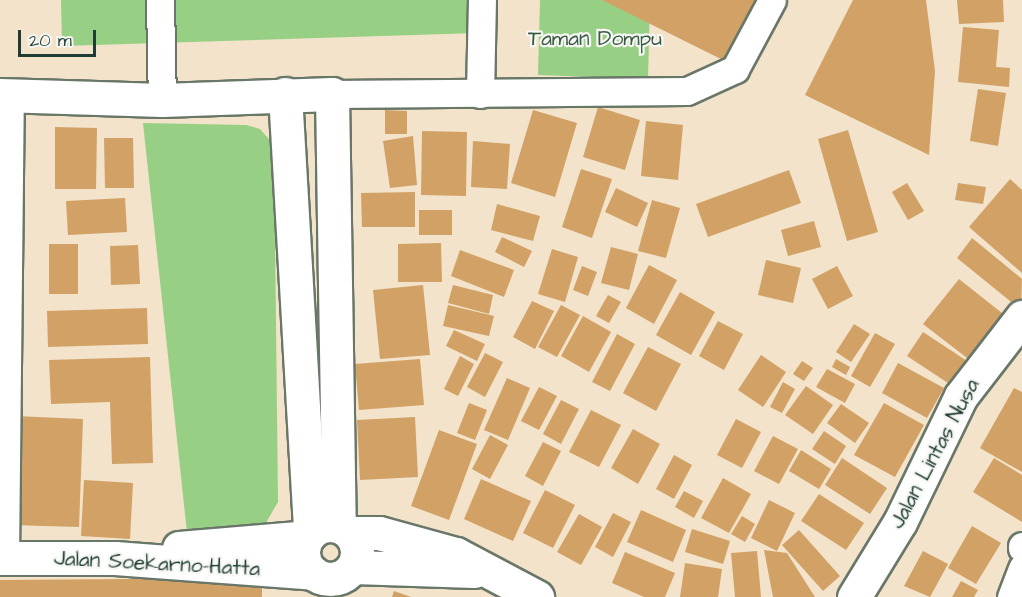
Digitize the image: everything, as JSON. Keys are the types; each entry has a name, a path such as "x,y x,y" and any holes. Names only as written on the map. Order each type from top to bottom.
{"main road":[{"path":"285,94 326,532"},
{"path":"5,95 162,100 332,94 326,532 304,560 330,579 488,572"},
{"name":"Jalan Lintas Nusa","path":"854,597 900,522 961,396 1022,317"},
{"path":"326,532 356,543 330,579"},
{"path":"115,558 326,532 396,536 456,554 537,597"},
{"name":"Jalan Soekarno-Hatta","path":"3,558 115,558 330,579"}],"street":[{"path":"160,0 162,100"},
{"path":"480,94 482,0"},
{"path":"332,94 687,91 711,84 740,62 772,0"},
{"path":"3,558 5,95"},
{"path":"1011,597 1022,568"}],"green space":[{"path":"61,0 477,0 478,33 62,46"},
{"name":"Taman Dompu","path":"540,0 650,0 648,79 538,75"},
{"path":"143,123 246,125 260,129 274,145 278,502 260,533 189,551"}],"building":[{"path":"602,0 763,0 731,64"},
{"path":"853,0 926,0 935,71 929,155 805,95"},
{"path":"957,0 1003,0 1004,22 959,24"},
{"path":"963,27 999,30 996,67 1010,68 1009,87 958,82"},
{"path":"978,89 1006,93 998,146 970,141"},
{"path":"598,107 640,120 625,170 583,157"},
{"path":"385,110 407,111 407,134 385,134"},
{"path":"533,110 577,123 555,197 511,183"},
{"path":"646,121 683,125 678,180 641,176"},
{"path":"55,127 97,128 96,189 55,189"},
{"path":"848,130 878,232 847,241 818,139"},
{"path":"422,131 467,132 466,196 421,195"},
{"path":"413,136 417,185 390,188 383,141"},
{"path":"104,138 133,138 134,188 105,188"},
{"path":"473,141 510,144 507,189 471,187"},
{"path":"581,169 612,179 592,238 562,227"},
{"path":"789,170 801,203 708,237 696,204"},
{"path":"1010,179 1022,190 1022,273 969,227"},
{"path":"907,183 924,211 908,220 892,192"},
{"path":"958,183 986,187 983,204 955,200"},
{"path":"616,188 648,203 637,227 605,212"},
{"path":"415,192 415,227 362,227 361,193"},
{"path":"125,198 127,232 68,235 66,201"},
{"path":"652,200 680,208 666,258 638,251"},
{"path":"497,204 540,216 533,241 491,230"},
{"path":"419,210 452,210 452,235 419,235"},
{"path":"814,221 821,247 788,256 781,230"},
{"path":"502,237 532,251 524,267 495,252"},
{"path":"972,238 1022,279 1021,310 957,258"},
{"path":"441,243 442,282 398,282 398,244"},
{"path":"49,244 78,244 78,294 49,294"},
{"path":"138,245 140,284 111,285 110,246"},
{"path":"611,247 638,254 629,290 601,283"},
{"path":"552,249 578,257 565,302 538,294"},
{"path":"460,250 514,270 504,297 451,276"},
{"path":"766,260 801,268 793,303 758,295"},
{"path":"649,265 677,280 654,324 626,308"},
{"path":"582,266 597,272 588,296 573,290"},
{"path":"837,266 853,296 828,309 812,279"},
{"path":"959,279 1007,317 971,361 923,324"},
{"path":"423,285 430,355 380,359 373,290"},
{"path":"453,285 493,295 489,314 448,303"},
{"path":"680,292 715,312 691,355 656,335"},
{"path":"608,295 621,302 609,323 596,316"},
{"path":"532,301 554,311 535,349 513,337"},
{"path":"448,305 494,316 489,336 443,326"},
{"path":"561,305 580,315 557,357 538,347"},
{"path":"147,308 148,344 48,347 47,311"},
{"path":"583,316 611,332 589,372 561,356"},
{"path":"718,321 743,334 724,370 699,356"},
{"path":"854,324 870,334 851,362 836,352"},
{"path":"454,330 485,344 477,361 446,346"},
{"path":"923,332 967,361 951,385 907,356"},
{"path":"875,333 895,344 870,387 851,376"},
{"path":"617,334 635,344 610,391 592,382"},
{"path":"648,347 681,364 656,411 623,393"},
{"path":"485,353 503,362 485,397 467,387"},
{"path":"761,355 786,372 763,407 738,390"},
{"path":"460,356 474,364 458,396 444,389"},
{"path":"150,357 153,463 112,464 110,402 51,404 49,360"},
{"path":"420,359 424,405 359,410 355,364"},
{"path":"836,359 850,367 846,375 832,367"},
{"path":"802,361 813,368 804,381 793,374"},
{"path":"898,363 944,388 927,418 882,393"},
{"path":"827,369 855,384 845,403 816,387"},
{"path":"507,378 530,388 508,440 484,430"},
{"path":"783,382 795,389 782,413 770,407"},
{"path":"806,386 833,405 813,434 785,415"},
{"path":"539,387 557,396 539,430 521,421"},
{"path":"1014,388 1022,392 1022,472 980,448"},
{"path":"561,400 579,409 561,444 543,434"},
{"path":"469,403 487,410 475,440 457,433"},
{"path":"884,403 924,425 895,477 854,455"},
{"path":"841,404 869,423 855,443 827,423"},
{"path":"591,410 621,425 599,467 569,452"},
{"path":"15,416 83,419 79,527 11,525"},
{"path":"415,417 418,477 360,480 357,420"},
{"path":"736,419 761,432 742,468 717,455"},
{"path":"633,429 660,444 638,484 611,468"},
{"path":"439,430 477,444 449,520 411,506"},
{"path":"824,431 846,446 835,464 812,449"},
{"path":"490,435 508,445 490,479 472,469"},
{"path":"773,436 798,449 779,484 754,471"},
{"path":"543,442 561,451 543,486 525,476"},
{"path":"801,450 831,469 819,489 789,471"},
{"path":"674,455 692,465 674,499 656,489"},
{"path":"842,458 887,488 870,514 825,485"},
{"path":"994,458 1022,475 1022,522 973,492"},
{"path":"723,478 751,494 729,533 701,518"},
{"path":"481,479 531,501 513,541 464,519"},
{"path":"84,480 133,483 130,539 81,536"},
{"path":"545,490 575,505 553,548 523,533"},
{"path":"684,491 703,501 694,518 675,507"},
{"path":"819,494 864,523 846,550 801,521"},
{"path":"769,500 795,513 777,551 751,538"},
{"path":"641,510 686,530 673,562 627,542"},
{"path":"613,513 631,522 613,557 595,547"},
{"path":"579,514 602,527 581,565 557,552"},
{"path":"742,516 755,524 745,542 731,534"},
{"path":"972,526 1001,543 976,584 948,568"},
{"path":"692,529 730,541 723,564 685,552"},
{"path":"799,530 840,576 823,591 782,545"},
{"path":"764,550 787,553 815,597 773,597"},
{"path":"757,551 761,597 735,597 731,553"},
{"path":"923,551 948,564 930,597 904,586"},
{"path":"625,552 675,573 665,597 644,597 612,583"},
{"path":"685,563 722,569 718,597 680,597"},
{"path":"262,578 262,597 0,597 0,580"},
{"path":"961,581 978,590 974,597 952,597"},
{"path":"394,591 411,597 392,597"}]}
